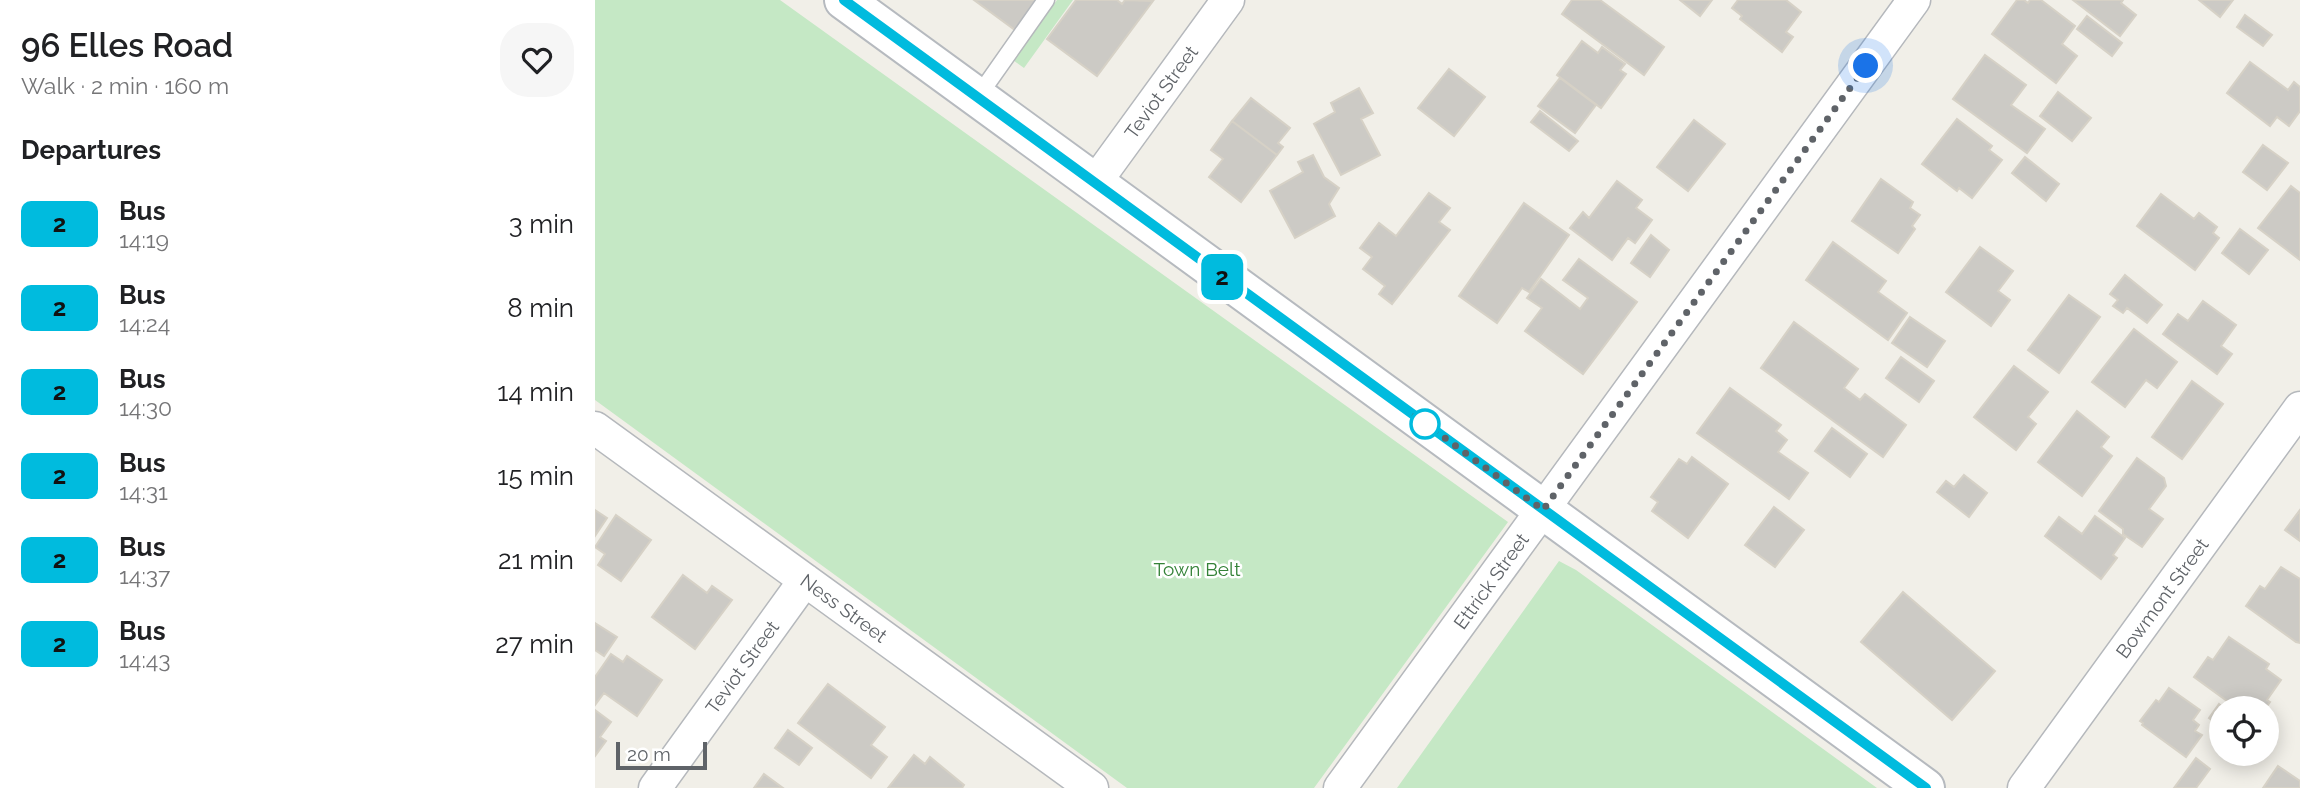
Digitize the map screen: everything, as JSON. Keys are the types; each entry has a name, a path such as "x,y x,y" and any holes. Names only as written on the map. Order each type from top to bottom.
{"main road":[{"path":"844,0 1926,788"}],"street":[{"name":"Teviot Street","path":"1094,184 1228,0"},
{"name":"Ettrick Street","path":"1341,788 1914,0"},
{"name":"Bowmont Street","path":"2024,788 2300,408"},
{"name":"Ness Street","path":"595,428 1092,788"},
{"name":"Teviot Street","path":"655,788 805,580"}],"lane":[{"path":"977,98 1046,0"}],"green space":[{"name":"Town Belt","path":"595,0 780,0 1508,522 1314,788 1127,788 595,400"},
{"path":"1057,0 1073,0 1024,68 1013,60"},
{"path":"1559,561 1576,570 1877,788 1397,788"}],"building":[{"path":"974,0 1036,0 1015,30"},
{"path":"1076,0 1117,0 1122,4 1125,0 1153,1 1097,76 1047,39"},
{"path":"1572,0 1600,0 1664,47 1644,75 1562,14"},
{"path":"1680,0 1712,0 1700,16"},
{"path":"1738,0 1786,0 1801,12 1786,32 1793,37 1782,52 1740,19 1742,16 1732,8"},
{"path":"2017,0 2028,3 2030,0 2041,0 2075,26 2062,44 2077,56 2056,83 1992,34"},
{"path":"2073,0 2123,0 2121,3 2136,15 2120,36"},
{"path":"2199,0 2233,0 2220,17"},
{"path":"2245,15 2272,35 2263,46 2237,27"},
{"path":"2087,16 2122,43 2112,56 2077,29"},
{"path":"1582,41 1598,53 1602,47 1625,64 1620,70 1626,74 1601,108 1557,75"},
{"path":"1985,55 2026,85 2011,105 2045,129 2027,153 1953,99"},
{"path":"2250,62 2288,90 2294,82 2300,87 2300,111 2289,126 2277,117 2270,126 2227,93"},
{"path":"1449,69 1485,97 1454,136 1418,108"},
{"path":"1560,78 1596,105 1575,133 1538,106"},
{"path":"1359,88 1373,113 1361,119 1380,155 1341,175 1314,124 1335,112 1331,103"},
{"path":"2058,92 2091,118 2072,141 2040,116"},
{"path":"1251,98 1290,128 1278,143 1283,147 1277,155 1232,121"},
{"path":"1540,111 1578,141 1569,151 1531,122"},
{"path":"1957,119 1992,146 1989,150 2002,160 1972,198 1959,188 1957,191 1922,164"},
{"path":"1694,120 1725,144 1688,191 1657,167"},
{"path":"1232,121 1277,155 1241,202 1209,177 1223,159 1211,150"},
{"path":"2263,145 2288,163 2267,190 2243,172"},
{"path":"1313,155 1324,177 1339,188 1329,204 1335,216 1295,238 1270,191 1303,172 1298,162"},
{"path":"2025,157 2059,184 2046,201 2012,173"},
{"path":"1881,179 1913,202 1910,208 1920,215 1912,226 1915,229 1898,253 1852,221"},
{"path":"1617,181 1642,200 1636,208 1652,220 1635,243 1628,238 1612,260 1570,228 1583,212 1589,218"},
{"path":"2291,186 2300,193 2300,260 2258,228"},
{"path":"1429,193 1450,208 1439,222 1450,230 1392,304 1379,294 1385,286 1363,269 1372,257 1360,248 1379,223 1396,236"},
{"path":"2161,194 2194,219 2199,213 2217,227 2213,233 2219,238 2195,270 2137,226"},
{"path":"1524,203 1569,235 1529,292 1522,288 1497,323 1459,296"},
{"path":"2240,229 2268,250 2249,274 2222,253"},
{"path":"1651,235 1669,250 1650,277 1631,263"},
{"path":"1833,242 1886,281 1878,292 1907,313 1888,340 1806,280"},
{"path":"1980,247 2013,271 1998,291 2010,300 1991,326 1946,292"},
{"path":"1579,259 1637,302 1583,374 1525,331 1542,308 1527,298 1541,279 1580,309 1588,298 1563,280"},
{"path":"2125,275 2162,305 2147,323 2127,308 2123,313 2113,306 2118,300 2110,294"},
{"path":"2069,295 2100,317 2059,373 2028,350"},
{"path":"2203,301 2236,325 2221,346 2232,354 2217,374 2163,334 2178,314 2188,321"},
{"path":"1910,317 1945,341 1927,367 1892,343"},
{"path":"1794,322 1858,369 1844,388 1860,400 1865,394 1906,425 1883,457 1761,368"},
{"path":"2134,329 2177,362 2157,388 2146,380 2125,407 2092,382"},
{"path":"1901,357 1934,381 1919,402 1886,378"},
{"path":"2014,366 2048,392 2028,417 2036,424 2016,450 1974,417"},
{"path":"2192,381 2223,404 2182,459 2152,437"},
{"path":"1730,388 1781,425 1776,431 1787,440 1778,452 1808,473 1789,499 1697,433"},
{"path":"2077,411 2109,437 2101,447 2112,456 2082,496 2038,462"},
{"path":"1832,428 1867,454 1850,477 1815,451"},
{"path":"1692,457 1728,484 1688,538 1652,511 1658,502 1651,497 1679,459 1687,464"},
{"path":"2137,458 2164,478 2166,486 2149,509 2163,519 2142,547 2123,534 2123,529 2099,511"},
{"path":"1964,475 1987,493 1969,517 1937,492 1946,481 1954,487"},
{"path":"1774,507 1804,530 1775,567 1745,545"},
{"path":"595,510 607,518 595,536"},
{"path":"2300,510 2300,541 2285,530"},
{"path":"616,515 651,540 621,581 598,565 605,554 595,547"},
{"path":"2095,516 2125,538 2113,555 2117,558 2101,579 2045,536 2059,517 2082,534"},
{"path":"2281,567 2300,579 2300,643 2246,606 2260,586 2265,589"},
{"path":"683,575 707,593 712,586 732,600 695,649 652,617"},
{"path":"1903,592 1995,671 1952,720 1861,642"},
{"path":"595,623 617,637 604,656 595,650"},
{"path":"2229,637 2269,664 2266,669 2281,680 2270,696 2220,696 2194,677 2208,657 2213,660"},
{"path":"611,654 623,662 627,656 662,680 637,716 604,693 595,705 595,677"},
{"path":"828,684 885,727 871,745 887,757 871,778 798,723"},
{"path":"2169,688 2200,710 2193,720 2199,725 2195,731 2202,735 2186,757 2140,721"},
{"path":"595,710 611,722 600,737 606,741 595,756"},
{"path":"788,730 812,748 799,765 775,748"},
{"path":"914,755 925,764 930,757 964,785 962,788 888,788"},
{"path":"2196,758 2210,769 2196,788 2174,788"},
{"path":"2278,766 2300,781 2300,788 2263,788"},
{"path":"764,774 783,788 754,788"}],"bus line":[{"name":"2","path":"844,0 1926,788"}],"route":[{"path":"1425,424 1415,416 1543,510 1866,66"}]}
